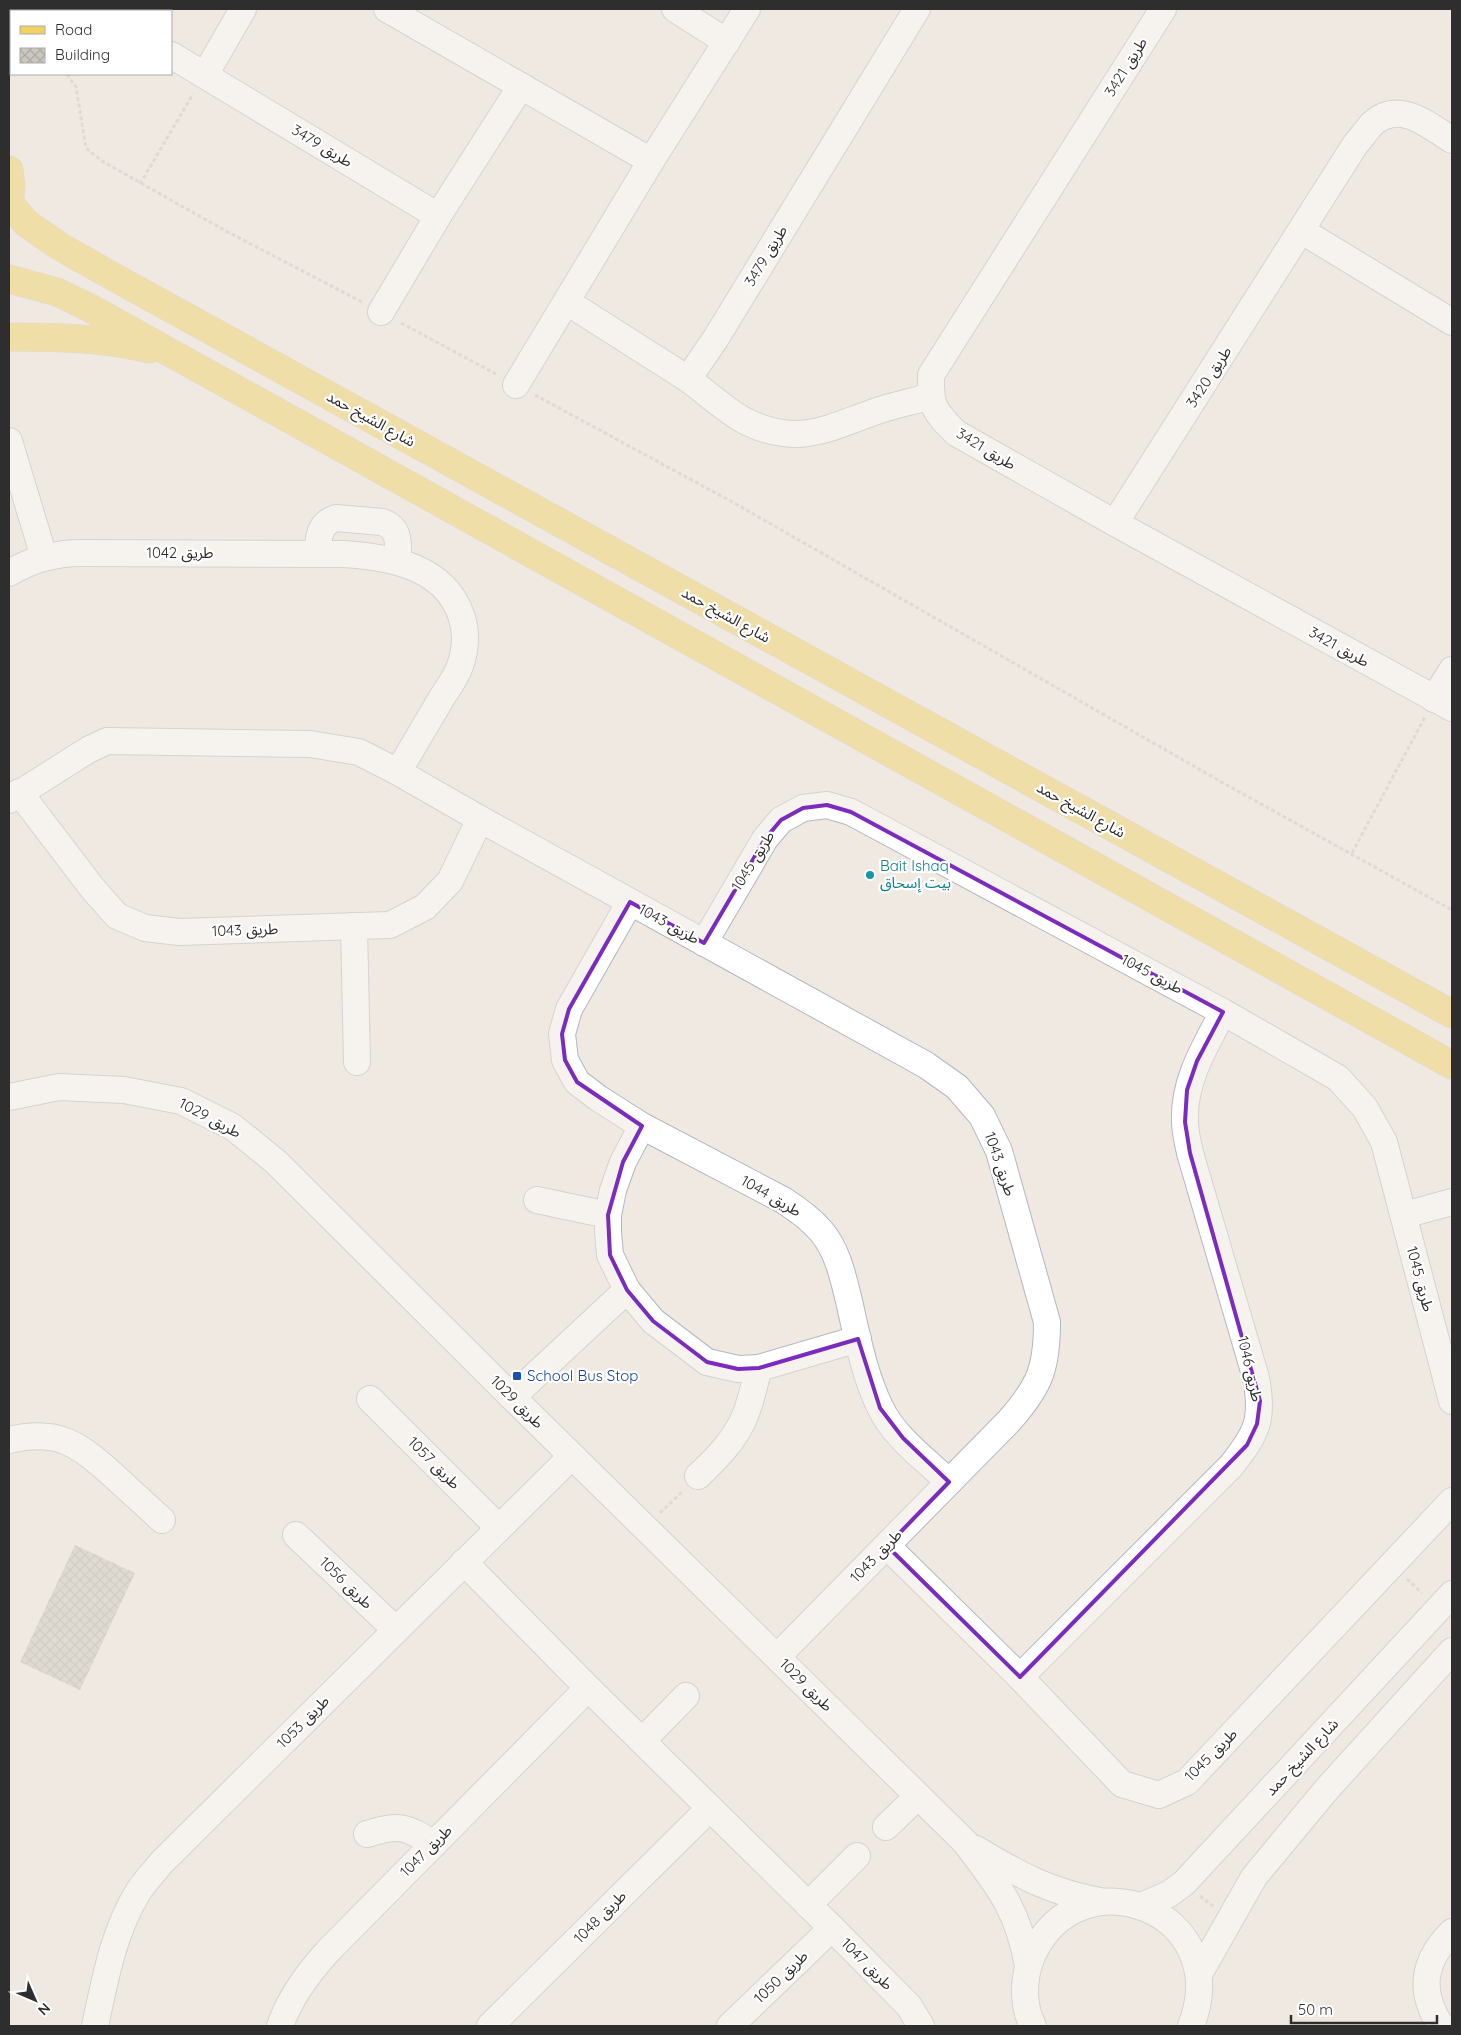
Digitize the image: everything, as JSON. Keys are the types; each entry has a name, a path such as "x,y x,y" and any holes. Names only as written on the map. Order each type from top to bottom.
{"main road":[{"path":"9,170 9,204"},
{"name":"شارع الشيخ حمد","path":"9,204 26,223 60,246 112,276 1452,1014"},
{"path":"9,279 57,292 90,308 1452,1064"},
{"path":"9,337 50,337 122,343 176,355"}],"street":[{"path":"205,75 242,9"},
{"path":"387,9 651,161"},
{"path":"675,9 727,42"},
{"path":"516,385 651,161 747,9"},
{"name":"طريق 3479","path":"688,379 716,338 917,9"},
{"name":"طريق 3421","path":"1163,9 931,375 931,396 937,414 956,433 1443,704"},
{"name":"طريق 3479","path":"172,56 438,216"},
{"path":"381,312 438,216 520,86"},
{"name":"طريق 3420","path":"1115,523 1355,145 1374,123 1394,112 1410,115 1452,140"},
{"path":"1302,230 1452,322"},
{"path":"567,302 688,379 745,421 767,430 795,435 816,433 931,396"},
{"path":"9,440 44,557"},
{"path":"317,554 321,528 330,520 336,518 388,524 397,534 398,561"},
{"name":"طريق 1042","path":"9,573 24,564 63,553 371,555 398,561 424,571 445,586 458,604 465,625 466,647 460,668 398,772"},
{"path":"1443,704 1452,670"},
{"name":"طريق 1043","path":"480,819 450,882 425,908 390,925 179,932 144,928 117,916 14,796 88,750 107,741 310,744 359,752 926,1065 957,1087 982,1116 998,1150 1047,1322 1047,1349 1041,1376 1028,1400 887,1546 777,1656"},
{"name":"طريق 1045","path":"704,943 765,839 781,820 803,808 827,805 851,812 1224,1012 1338,1078 1365,1108 1384,1142 1447,1356 1452,1401"},
{"name":"طريق 1044","path":"630,902 569,1009 562,1034 564,1060 577,1082 598,1098 642,1126 783,1200 804,1214 822,1232 835,1254 873,1390 886,1416 903,1438 949,1482"},
{"path":"354,926 357,1062"},
{"name":"طريق 1046","path":"1020,1677 1231,1466 1247,1445 1257,1424 1260,1401 1256,1378 1190,1153 1185,1122 1187,1090 1197,1061 1224,1012"},
{"name":"طريق 1029","path":"9,1097 59,1087 124,1090 181,1101 233,1127 276,1162 965,1842 1001,1890 1011,1908 1019,1927 1028,1966"},
{"path":"642,1126 623,1162 613,1190 608,1215 610,1255 627,1290 653,1321 707,1362 738,1369 759,1368 858,1339"},
{"path":"537,1200 608,1215"},
{"path":"1404,1215 1452,1202"},
{"path":"512,1397 627,1290"},
{"path":"698,1476 720,1455 745,1417 759,1368"},
{"name":"طريق 1057","path":"370,1399 499,1528"},
{"path":"9,1440 44,1436 70,1443 94,1459 162,1520"},
{"name":"طريق 1053","path":"95,2026 118,1932 139,1891 162,1862 572,1456"},
{"name":"طريق 1045","path":"887,1546 1020,1677 1122,1784 1158,1795 1187,1782 1452,1501"},
{"name":"طريق 1056","path":"296,1535 396,1630"},
{"name":"طريق 1047","path":"464,1562 588,1688 909,2006 921,2026"},
{"name":"شارع الشيخ حمد","path":"1141,1906 1169,1894 1184,1883 1446,1601"},
{"path":"1199,1974 1254,1877 1327,1789 1452,1652"},
{"name":"طريق 1047","path":"280,2026 293,1997 309,1972 329,1950 588,1688"},
{"path":"642,1741 686,1696"},
{"path":"886,1827 918,1796"},
{"name":"طريق 1048","path":"490,2026 710,1808"},
{"path":"367,1834 387,1828 401,1828 412,1830 434,1844"},
{"name":"طريق 1029","path":"965,1842 1018,1874 1046,1887 1075,1896 1105,1902"},
{"path":"808,1905 857,1856"},
{"path":"1012,2026 1025,2000 1028,1966 1038,1942 1056,1922 1079,1908 1105,1902 1123,1902 1141,1906 1155,1912 1179,1932 1188,1945 1199,1974 1200,1993 1197,2011 1191,2026"},
{"name":"طريق 1050","path":"730,2026 832,1928"},
{"path":"1441,2026 1433,2013 1426,1983 1434,1953 1452,1932"},
{"path":"1025,2000 1033,2026"}],"path":[{"path":"68,75 76,87 86,148 102,162 736,504 1226,784 1452,910"},
{"path":"140,184 205,75"},
{"path":"1352,853 1443,704"},
{"path":"646,1528 698,1476"},
{"path":"1391,1565 1446,1601"},
{"path":"1184,1883 1230,1918"}],"highlighted area":[{"path":"827,805 851,812 1223,1012 1197,1061 1187,1090 1185,1122 1190,1153 1260,1401 1257,1424 1247,1445 1020,1677 887,1546 949,1482 903,1438 880,1408 858,1339 759,1368 738,1369 707,1362 653,1321 627,1290 610,1255 608,1215 623,1162 642,1126 577,1082 565,1060 562,1034 569,1009 630,902 704,943 765,839 781,820 803,808"}],"building":[{"path":"75,1545 135,1573 80,1690 20,1662"}],"place":[{"name":"Bait Ishaq بيت إسحاق","path":"870,875"},
{"name":"School Bus Stop","path":"517,1376"}]}
